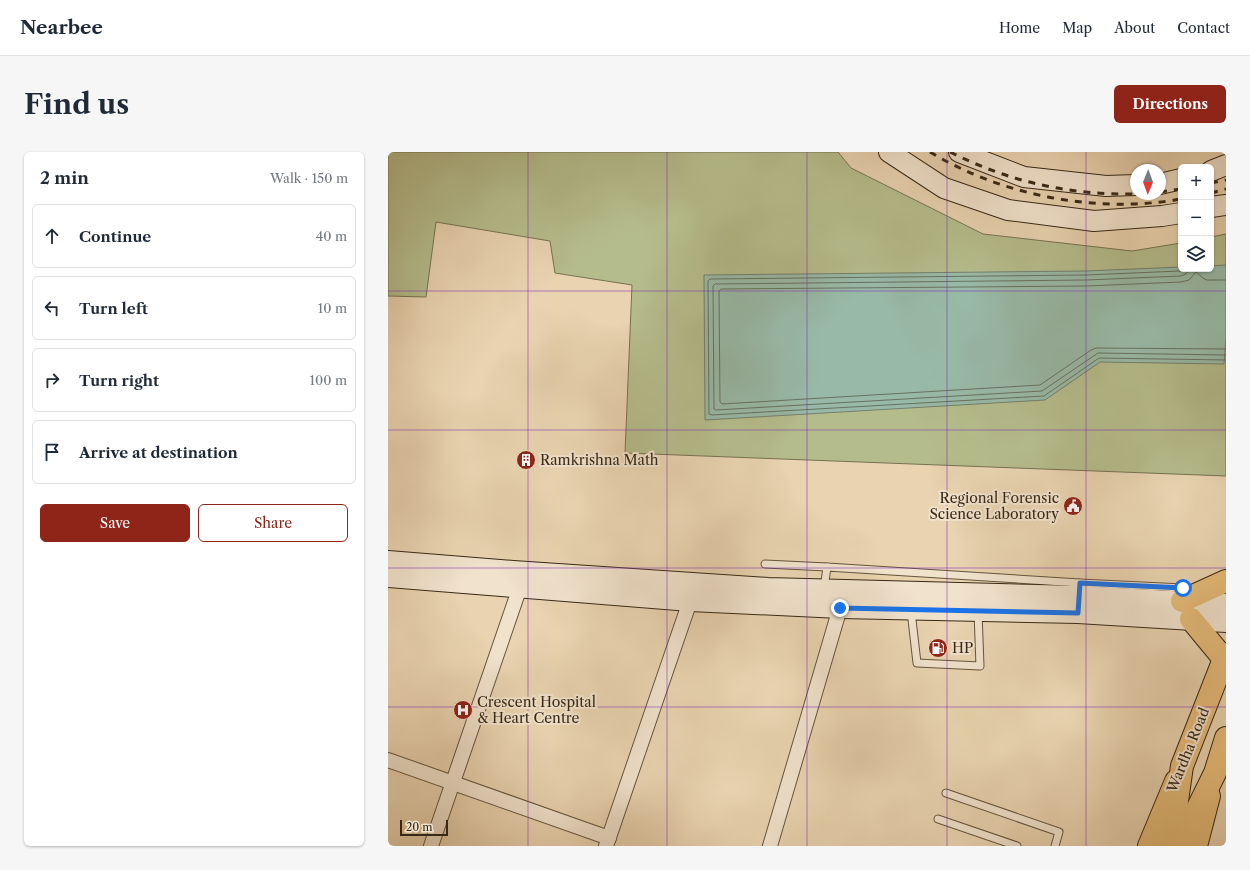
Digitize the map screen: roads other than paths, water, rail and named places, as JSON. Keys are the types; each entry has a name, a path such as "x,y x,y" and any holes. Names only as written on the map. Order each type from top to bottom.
{"main road":[{"path":"889,152 944,188 1008,210 1094,221 1178,213"},
{"path":"959,152 1024,177 1106,186 1130,185"},
{"path":"1214,169 1226,165"},
{"path":"1166,183 1178,180"},
{"path":"1214,207 1226,205"},
{"path":"388,561 522,580"},
{"path":"388,577 522,580 692,592 840,608 978,612 1079,600"},
{"path":"1186,603 1226,581"},
{"path":"692,592 768,588 824,589 1079,600 1226,604"},
{"path":"1186,603 1226,622"},
{"path":"1186,603 1225,656"},
{"name":"Wardha Road","path":"1149,846 1225,656"},
{"path":"1196,846 1215,773 1226,738"},
{"path":"1164,846 1175,815 1182,766"},
{"path":"1179,846 1215,773"}],"street":[{"path":"431,846 522,580"},
{"path":"388,760 453,783 607,842 692,592"},
{"path":"770,846 840,608"}],"lane":[{"path":"765,564 827,567 1079,600 1186,603"},
{"path":"824,589 827,567"},
{"path":"910,610 917,663 980,666 978,612"},
{"path":"946,793 1059,832 1055,846"},
{"path":"938,819 1017,846"}],"water":[{"path":"1226,265 1226,337 1224,364 1100,362 1045,400 705,420 704,275 1086,271 1178,267 1178,272 1214,272 1214,266"}],"railway":[{"path":"930,152 958,167 988,180 1051,198 1117,204 1149,203 1178,199"},
{"path":"950,152 995,171 1040,185 1087,192 1130,194"},
{"path":"1214,182 1226,180"},
{"path":"1166,191 1178,189"},
{"path":"1214,192 1226,189"}],"place":[{"name":"Ramkrishna Math","path":"526,460"},
{"name":"Regional Forensic Science Laboratory","path":"1073,506"},
{"name":"HP","path":"938,648"},
{"name":"Crescent Hospital & Heart Centre","path":"463,710"}]}
